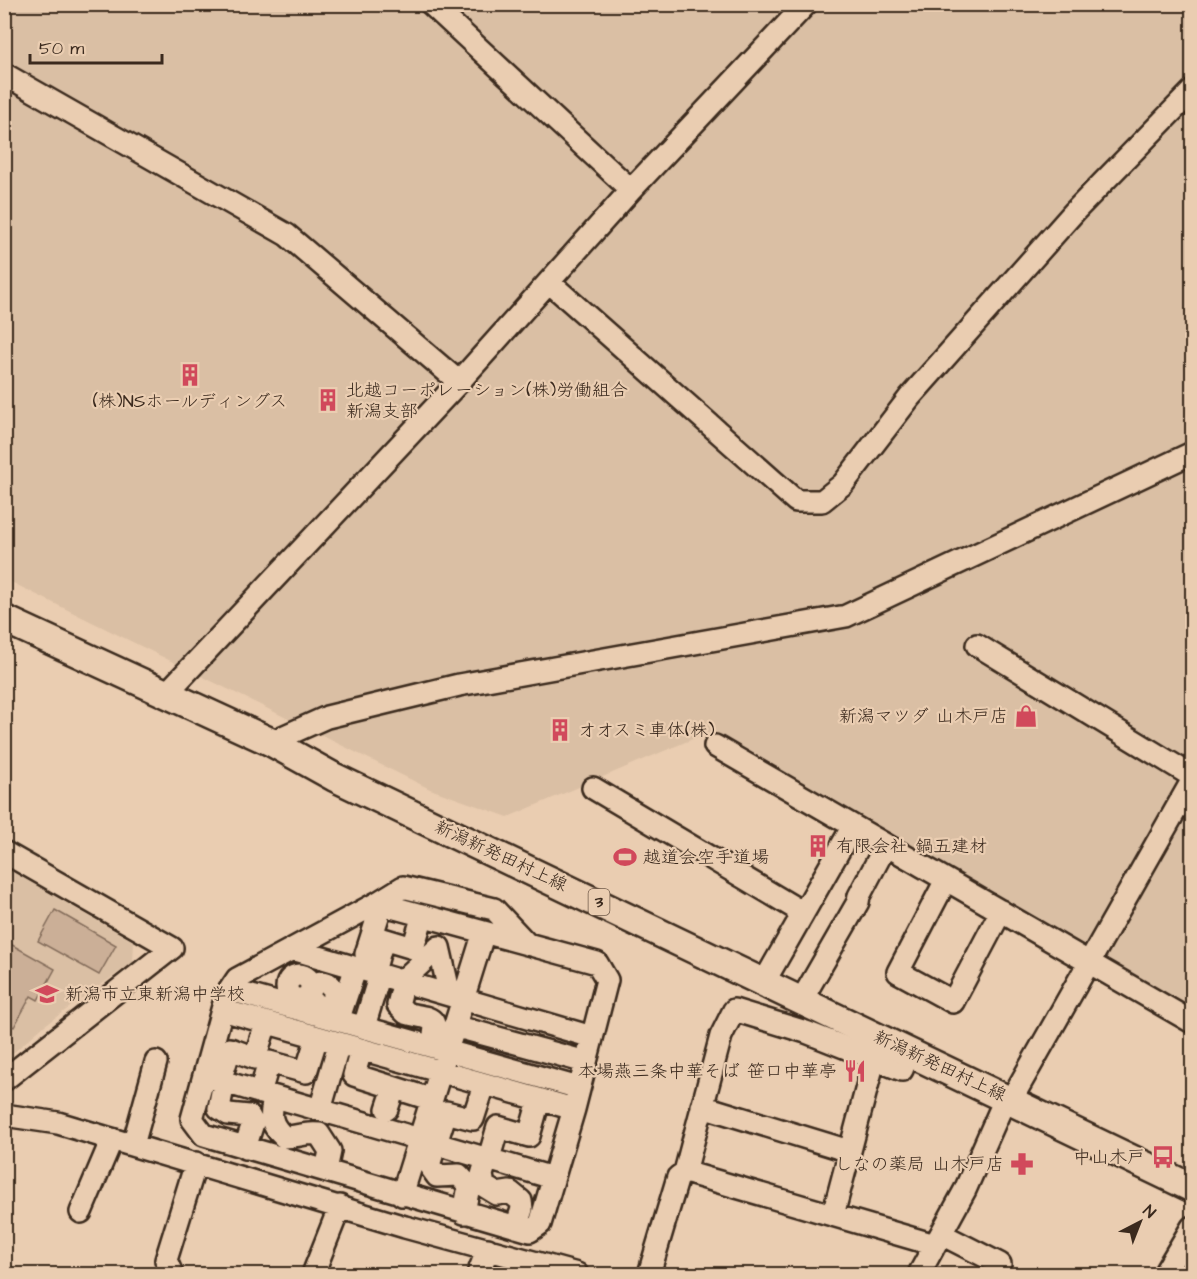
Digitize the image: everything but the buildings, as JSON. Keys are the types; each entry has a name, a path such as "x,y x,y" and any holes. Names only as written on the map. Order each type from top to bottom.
{"main road":[{"name":"新潟新発田村上線","path":"4,619 271,742 334,777 1192,1188"}],"street":[{"path":"431,4 631,190"},
{"path":"165,695 459,382 631,190 806,4"},
{"path":"4,74 287,235 459,382"},
{"path":"550,283 796,501 822,501 843,484 910,397 1075,211 1192,91"},
{"path":"271,742 327,717 459,685 846,616 1192,453"},
{"path":"977,645 1192,776"},
{"path":"715,746 1192,1022"},
{"path":"919,1275 965,1190 1009,1099 1090,963 1192,781"},
{"path":"593,788 795,909 800,919"},
{"path":"764,982 853,826"},
{"path":"801,1001 858,903 859,896 886,845"},
{"path":"4,852 172,948 4,1080"},
{"path":"946,880 898,972 953,1002 1001,911"},
{"path":"245,1148 253,1123 249,1116 228,1114 219,1108 216,1080 222,1010 237,979 301,951 403,887 494,909 526,944"},
{"path":"266,1023 255,1058 230,1049 216,1080 192,1119 204,1135 530,1231 540,1224 574,1109 607,980 597,963 379,903"},
{"path":"368,970 363,938 379,903"},
{"path":"361,1008 368,970 383,939 413,948 423,915"},
{"path":"438,1048 454,1026 456,997 484,932"},
{"path":"456,997 439,947 403,981 398,1005 405,1013 425,1015 431,1020 438,1048 439,1073 430,1099 427,1140 429,1165 437,1176 459,1175 469,1186 464,1213"},
{"path":"301,951 592,1037"},
{"path":"301,951 302,975"},
{"path":"325,982 333,960"},
{"path":"230,990 579,1088"},
{"path":"222,1010 439,1073 574,1109"},
{"path":"649,1275 678,1177 685,1172 721,1036 734,1010 806,1032 902,1070 909,1052"},
{"path":"454,1026 586,1062"},
{"path":"317,1037 306,1072 269,1062 267,1095 271,1121 274,1128 284,1137 297,1137 307,1132 319,1134 330,1151 326,1170"},
{"path":"320,1110 339,1044"},
{"path":"361,1050 354,1075 430,1099"},
{"path":"833,1215 874,1060"},
{"path":"133,1145 156,1062"},
{"path":"216,1080 553,1178"},
{"path":"402,1195 427,1140 446,1112 473,1119 484,1085"},
{"path":"387,1109 394,1088"},
{"path":"516,1227 522,1209 521,1201 510,1192 497,1194 484,1186 482,1175 498,1127 529,1136 539,1100"},
{"path":"702,1106 849,1151"},
{"path":"7,1119 58,1123 405,1227 577,1275"},
{"path":"81,1212 112,1140"},
{"path":"172,1275 166,1260 196,1163"},
{"path":"685,1172 833,1215 938,1240 1000,1264 995,1275"},
{"path":"313,1275 340,1206"},
{"path":"1164,1275 1192,1227"},
{"path":"478,1275 488,1249"}],"shaded area":[{"path":"4,5 1192,5 1192,1011 702,735 508,817 430,789 5,579"},
{"name":"新潟市立東新潟中学校","path":"5,868 134,942 133,962 45,1025 5,1060"},
{"path":"55,910 116,945 99,975 38,941"},
{"path":"5,941 55,969 38,1000 31,996 14,1027 5,1021"}],"place":[{"name":"(株)NSホールディングス","path":"190,375"},
{"name":"北越コーポレーション(株)労働組合 新潟支部","path":"328,400"},
{"name":"新潟マツダ 山木戸店","path":"1026,716"},
{"name":"オオスミ車体(株)","path":"560,730"},
{"name":"有限会社 鍋五建材","path":"818,846"},
{"name":"越道会空手道場","path":"625,857"},
{"name":"新潟市立東新潟中学校","path":"47,994"},
{"name":"本場燕三条中華そば 笹口中華亭","path":"855,1071"},
{"name":"中山木戸","path":"1163,1157"},
{"name":"しなの薬局 山木戸店","path":"1022,1164"}]}
